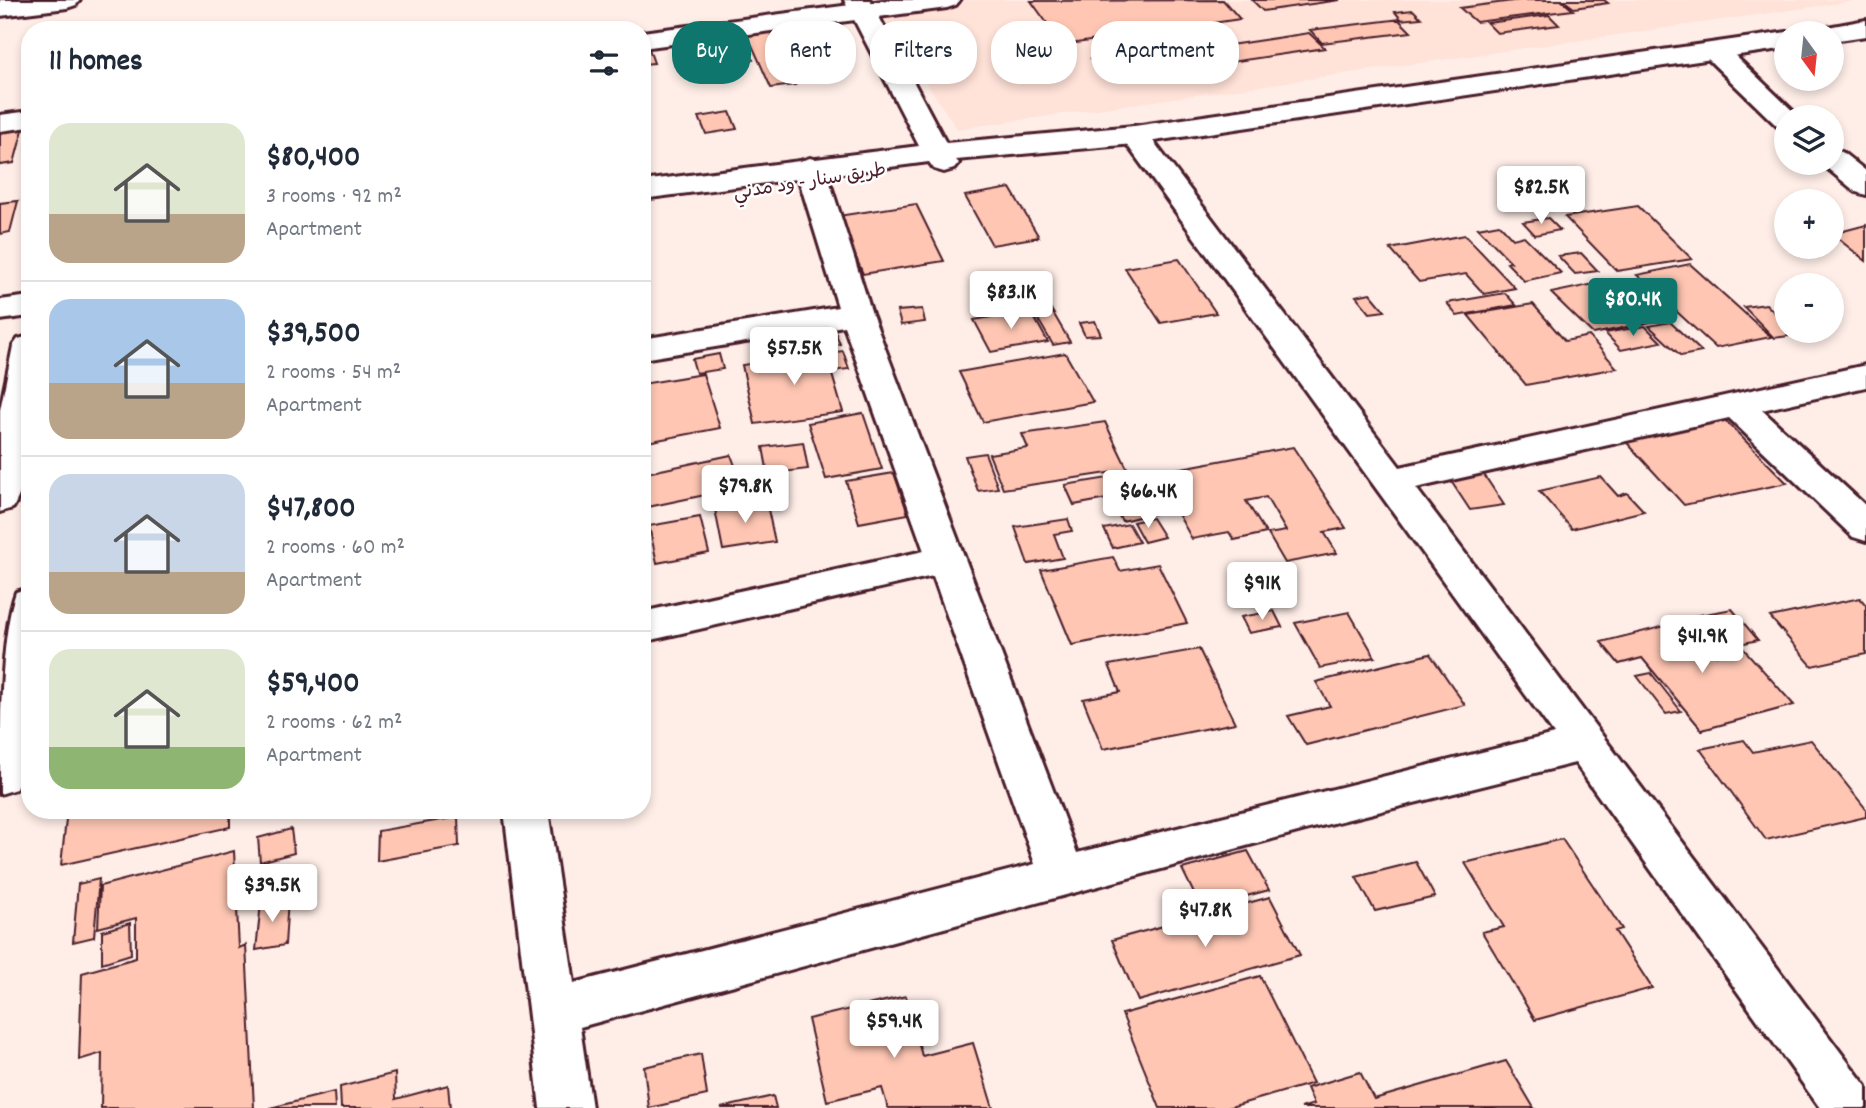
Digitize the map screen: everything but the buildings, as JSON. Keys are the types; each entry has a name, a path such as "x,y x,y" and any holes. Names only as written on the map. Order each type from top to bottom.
{"street":[{"path":"651,39 860,6 947,0"},
{"path":"860,6 940,157"},
{"path":"0,8 77,7"},
{"path":"1844,31 1866,28"},
{"name":"طريق سنار - ود مدني","path":"651,189 813,175 976,150 1134,135 1774,42"},
{"path":"1715,51 1774,108"},
{"path":"0,123 21,120"},
{"path":"1134,135 1851,1108"},
{"name":"طريق سنار - ود مدني","path":"651,207 813,175 877,158 940,157"},
{"path":"1844,168 1866,186"},
{"path":"813,175 856,314 1063,878"},
{"path":"0,285 21,282"},
{"path":"0,310 21,307"},
{"path":"651,348 856,314"},
{"path":"1391,481 1866,376"},
{"path":"0,499 21,392"},
{"path":"1735,404 1866,528"},
{"path":"651,625 948,559"},
{"path":"11,759 21,676"},
{"path":"554,1011 1305,812 1584,744"},
{"path":"527,819 566,1108"}],"shaded area":[{"path":"871,0 1862,0 957,129 927,84 977,84 977,21 885,21"}]}
